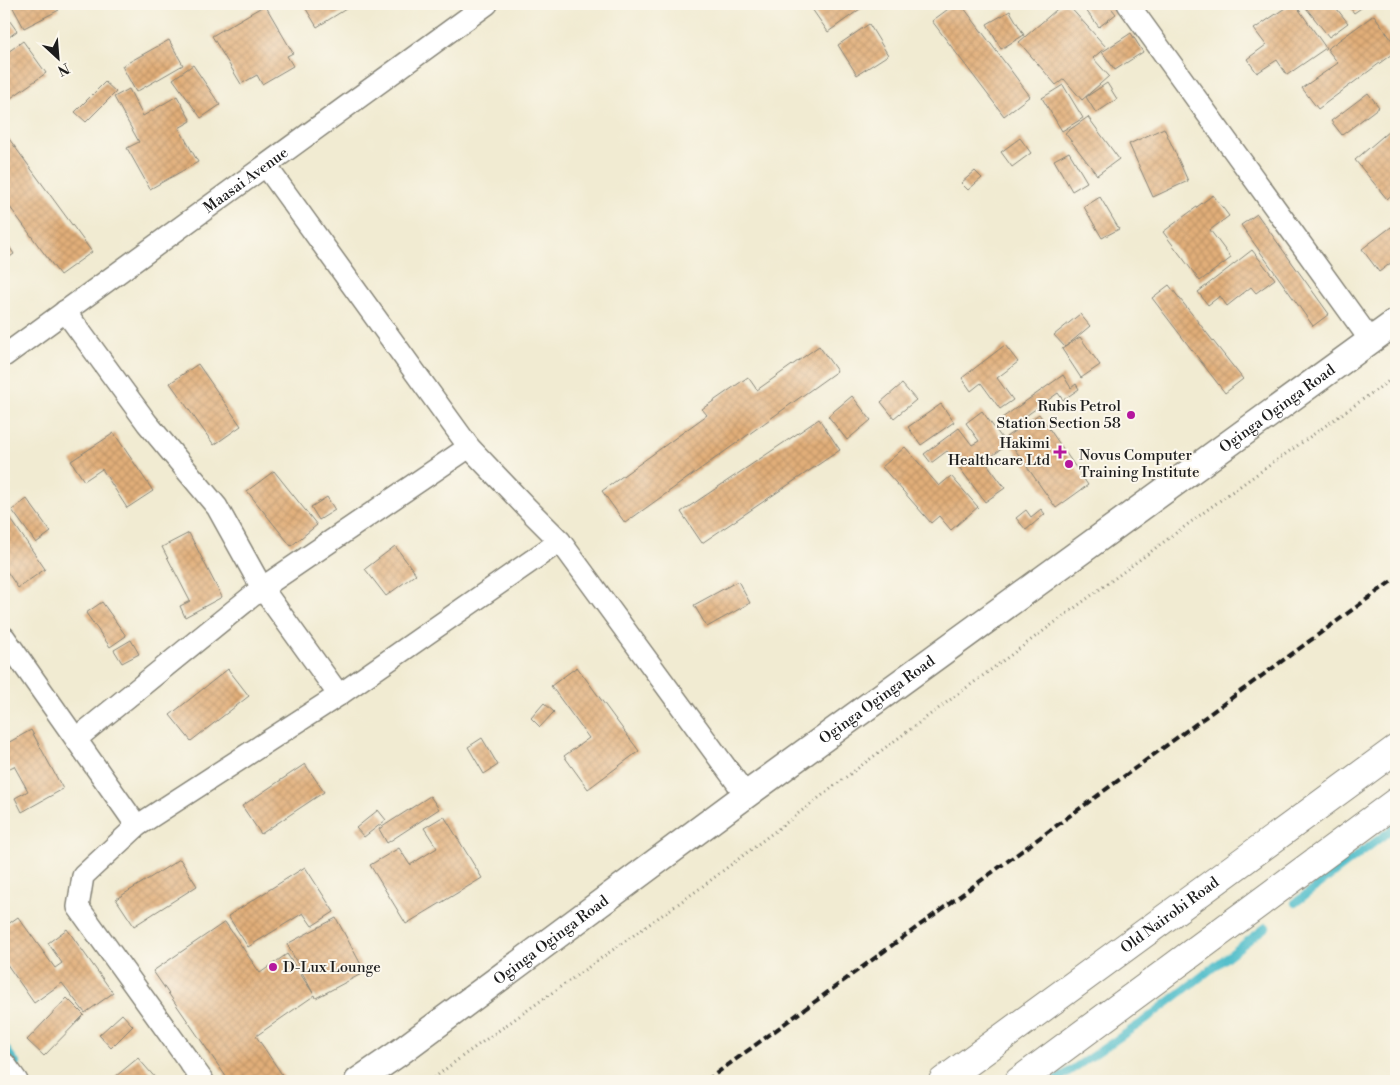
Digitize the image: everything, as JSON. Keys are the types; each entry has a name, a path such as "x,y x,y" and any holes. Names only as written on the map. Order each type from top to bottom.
{"highway":[{"name":"Old Nairobi Road","path":"943,1081 1396,749"},
{"path":"1019,1081 1396,802"}],"street":[{"name":"Maasai Avenue","path":"4,356 487,4"},
{"path":"1128,4 1371,341"},
{"path":"266,166 469,447 560,541 746,795"},
{"path":"65,311 147,423 216,507 262,588 339,695"},
{"name":"Oginga Oginga Road","path":"358,1081 396,1056 746,795 1396,322"},
{"path":"76,739 262,588 469,447"},
{"path":"203,1081 78,907 83,876 137,826 339,695 560,541"},
{"path":"4,637 137,826"},
{"path":"4,1063 17,1081"}],"path":[{"path":"430,1081 699,889 874,756 1218,502 1396,376"}],"building":[{"path":"11,4 56,4 59,10 24,28"},
{"path":"303,4 354,4 317,27"},
{"path":"820,4 867,4 828,32 812,9"},
{"path":"955,4 961,4 1030,96 1004,116 932,21"},
{"path":"1063,4 1067,4 1106,47 1093,58 1109,76 1082,100 1064,79 1056,85 1019,42"},
{"path":"1081,4 1108,4 1116,14 1099,27"},
{"path":"1291,4 1295,4 1326,48 1287,75 1277,60 1257,73 1247,59 1266,45 1254,29"},
{"path":"1303,4 1333,4 1348,23 1329,37"},
{"path":"1347,4 1367,4 1354,13"},
{"path":"265,5 293,53 287,56 293,66 262,84 257,75 241,84 212,36"},
{"path":"1010,11 1024,35 1001,49 987,24"},
{"path":"4,13 17,31 4,41"},
{"path":"1374,15 1396,46 1396,51 1318,109 1302,88 1338,63 1327,49"},
{"path":"869,24 888,55 857,75 838,45"},
{"path":"1131,33 1143,52 1115,70 1102,52"},
{"path":"169,40 183,65 136,92 122,66"},
{"path":"23,41 46,73 4,103 4,55"},
{"path":"193,65 220,105 201,118 173,79"},
{"path":"105,82 116,92 86,122 75,112"},
{"path":"1107,83 1117,99 1096,113 1086,97"},
{"path":"1063,85 1083,118 1062,131 1042,98"},
{"path":"129,89 143,116 177,96 191,121 179,128 198,162 150,189 127,148 139,142 114,97"},
{"path":"1368,93 1379,107 1342,135 1331,121"},
{"path":"1088,117 1119,159 1097,175 1065,133"},
{"path":"1396,125 1396,191 1387,199 1355,160"},
{"path":"1164,128 1188,181 1153,197 1129,144"},
{"path":"4,132 92,252 60,275 4,199"},
{"path":"1020,138 1031,153 1012,167 1001,152"},
{"path":"1069,152 1087,182 1072,191 1054,160"},
{"path":"975,171 982,178 968,190 961,183"},
{"path":"1213,195 1229,216 1210,230 1231,258 1200,281 1163,232"},
{"path":"1100,197 1119,229 1102,238 1084,207"},
{"path":"1257,214 1329,314 1313,326 1241,225"},
{"path":"1391,227 1396,234 1396,259 1379,272 1362,249"},
{"path":"4,239 14,254 4,261"},
{"path":"1252,250 1275,279 1256,293 1251,287 1227,306 1220,296 1208,305 1198,292"},
{"path":"1169,285 1243,379 1225,393 1152,298"},
{"path":"1080,314 1090,326 1065,347 1054,335"},
{"path":"1080,337 1100,365 1081,378 1062,349"},
{"path":"1005,345 1018,362 997,378 1013,400 1000,409 981,383 971,391 962,378"},
{"path":"819,346 837,371 625,523 602,491 707,415 702,409 748,377 757,390"},
{"path":"198,364 241,426 214,445 170,383"},
{"path":"1063,375 1071,388 1076,384 1079,389 1063,400 1058,393 1009,428 1002,418"},
{"path":"902,384 916,400 894,418 881,402"},
{"path":"852,396 871,420 847,440 828,416"},
{"path":"941,404 954,422 921,445 908,427"},
{"path":"982,411 1007,445 985,461 1005,488 985,502 947,451 931,463 924,454 959,428 972,445 979,441 966,423"},
{"path":"1039,414 1088,485 1056,508 1006,437"},
{"path":"819,419 840,450 702,543 681,512"},
{"path":"114,433 153,491 127,508 102,469 84,481 71,461"},
{"path":"905,447 939,486 951,476 978,507 951,530 939,516 931,523 882,467"},
{"path":"274,471 317,525 291,546 247,491"},
{"path":"327,497 335,510 319,520 311,507"},
{"path":"27,499 51,532 36,543 12,510"},
{"path":"4,509 45,569 18,588 4,567"},
{"path":"1041,509 1045,514 1026,530 1016,518 1026,510 1031,517"},
{"path":"189,533 222,597 185,617 180,606 190,601 162,547"},
{"path":"395,546 416,574 386,596 365,569"},
{"path":"738,581 750,603 707,627 694,605"},
{"path":"102,602 126,636 110,647 86,613"},
{"path":"131,640 139,654 122,663 114,650"},
{"path":"577,667 639,751 588,789 564,756 589,738 551,686"},
{"path":"228,669 249,696 191,741 170,715"},
{"path":"544,703 554,712 540,727 531,718"},
{"path":"31,730 63,789 22,812 15,798 28,791 14,766 4,771 4,745"},
{"path":"482,738 498,765 484,774 468,747"},
{"path":"305,764 324,792 261,834 242,806"},
{"path":"430,796 439,809 387,843 379,829"},
{"path":"378,810 386,820 364,837 356,828"},
{"path":"444,816 482,878 406,924 370,865 399,848 410,865 437,848 424,828"},
{"path":"180,859 197,886 134,926 116,899"},
{"path":"305,867 334,912 312,926 303,913 248,947 228,916"},
{"path":"18,917 55,968 62,963 48,943 67,929 113,993 85,1013 62,983 34,1003 4,960 4,927"},
{"path":"336,918 365,972 316,998 315,995 256,1036 285,1079 282,1081 229,1081 153,971 225,922 260,973 287,954 313,993 287,944"},
{"path":"67,998 84,1015 44,1056 27,1040"},
{"path":"122,1014 133,1026 111,1048 99,1035"},
{"path":"138,1058 158,1081 110,1081"}],"waterway":[{"path":"1295,903 1396,826"},
{"path":"1055,1081 1141,1023 1266,927"},
{"path":"4,1046 16,1063"}],"railway":[{"path":"706,1081 1396,578"}],"place":[{"name":"Rubis Petrol Station Section 58","path":"1131,415"},
{"name":"Hakimi Healthcare Ltd","path":"1060,452"},
{"name":"Novus Computer Training Institute","path":"1069,464"},
{"name":"D-Lux Lounge","path":"273,967"}]}
